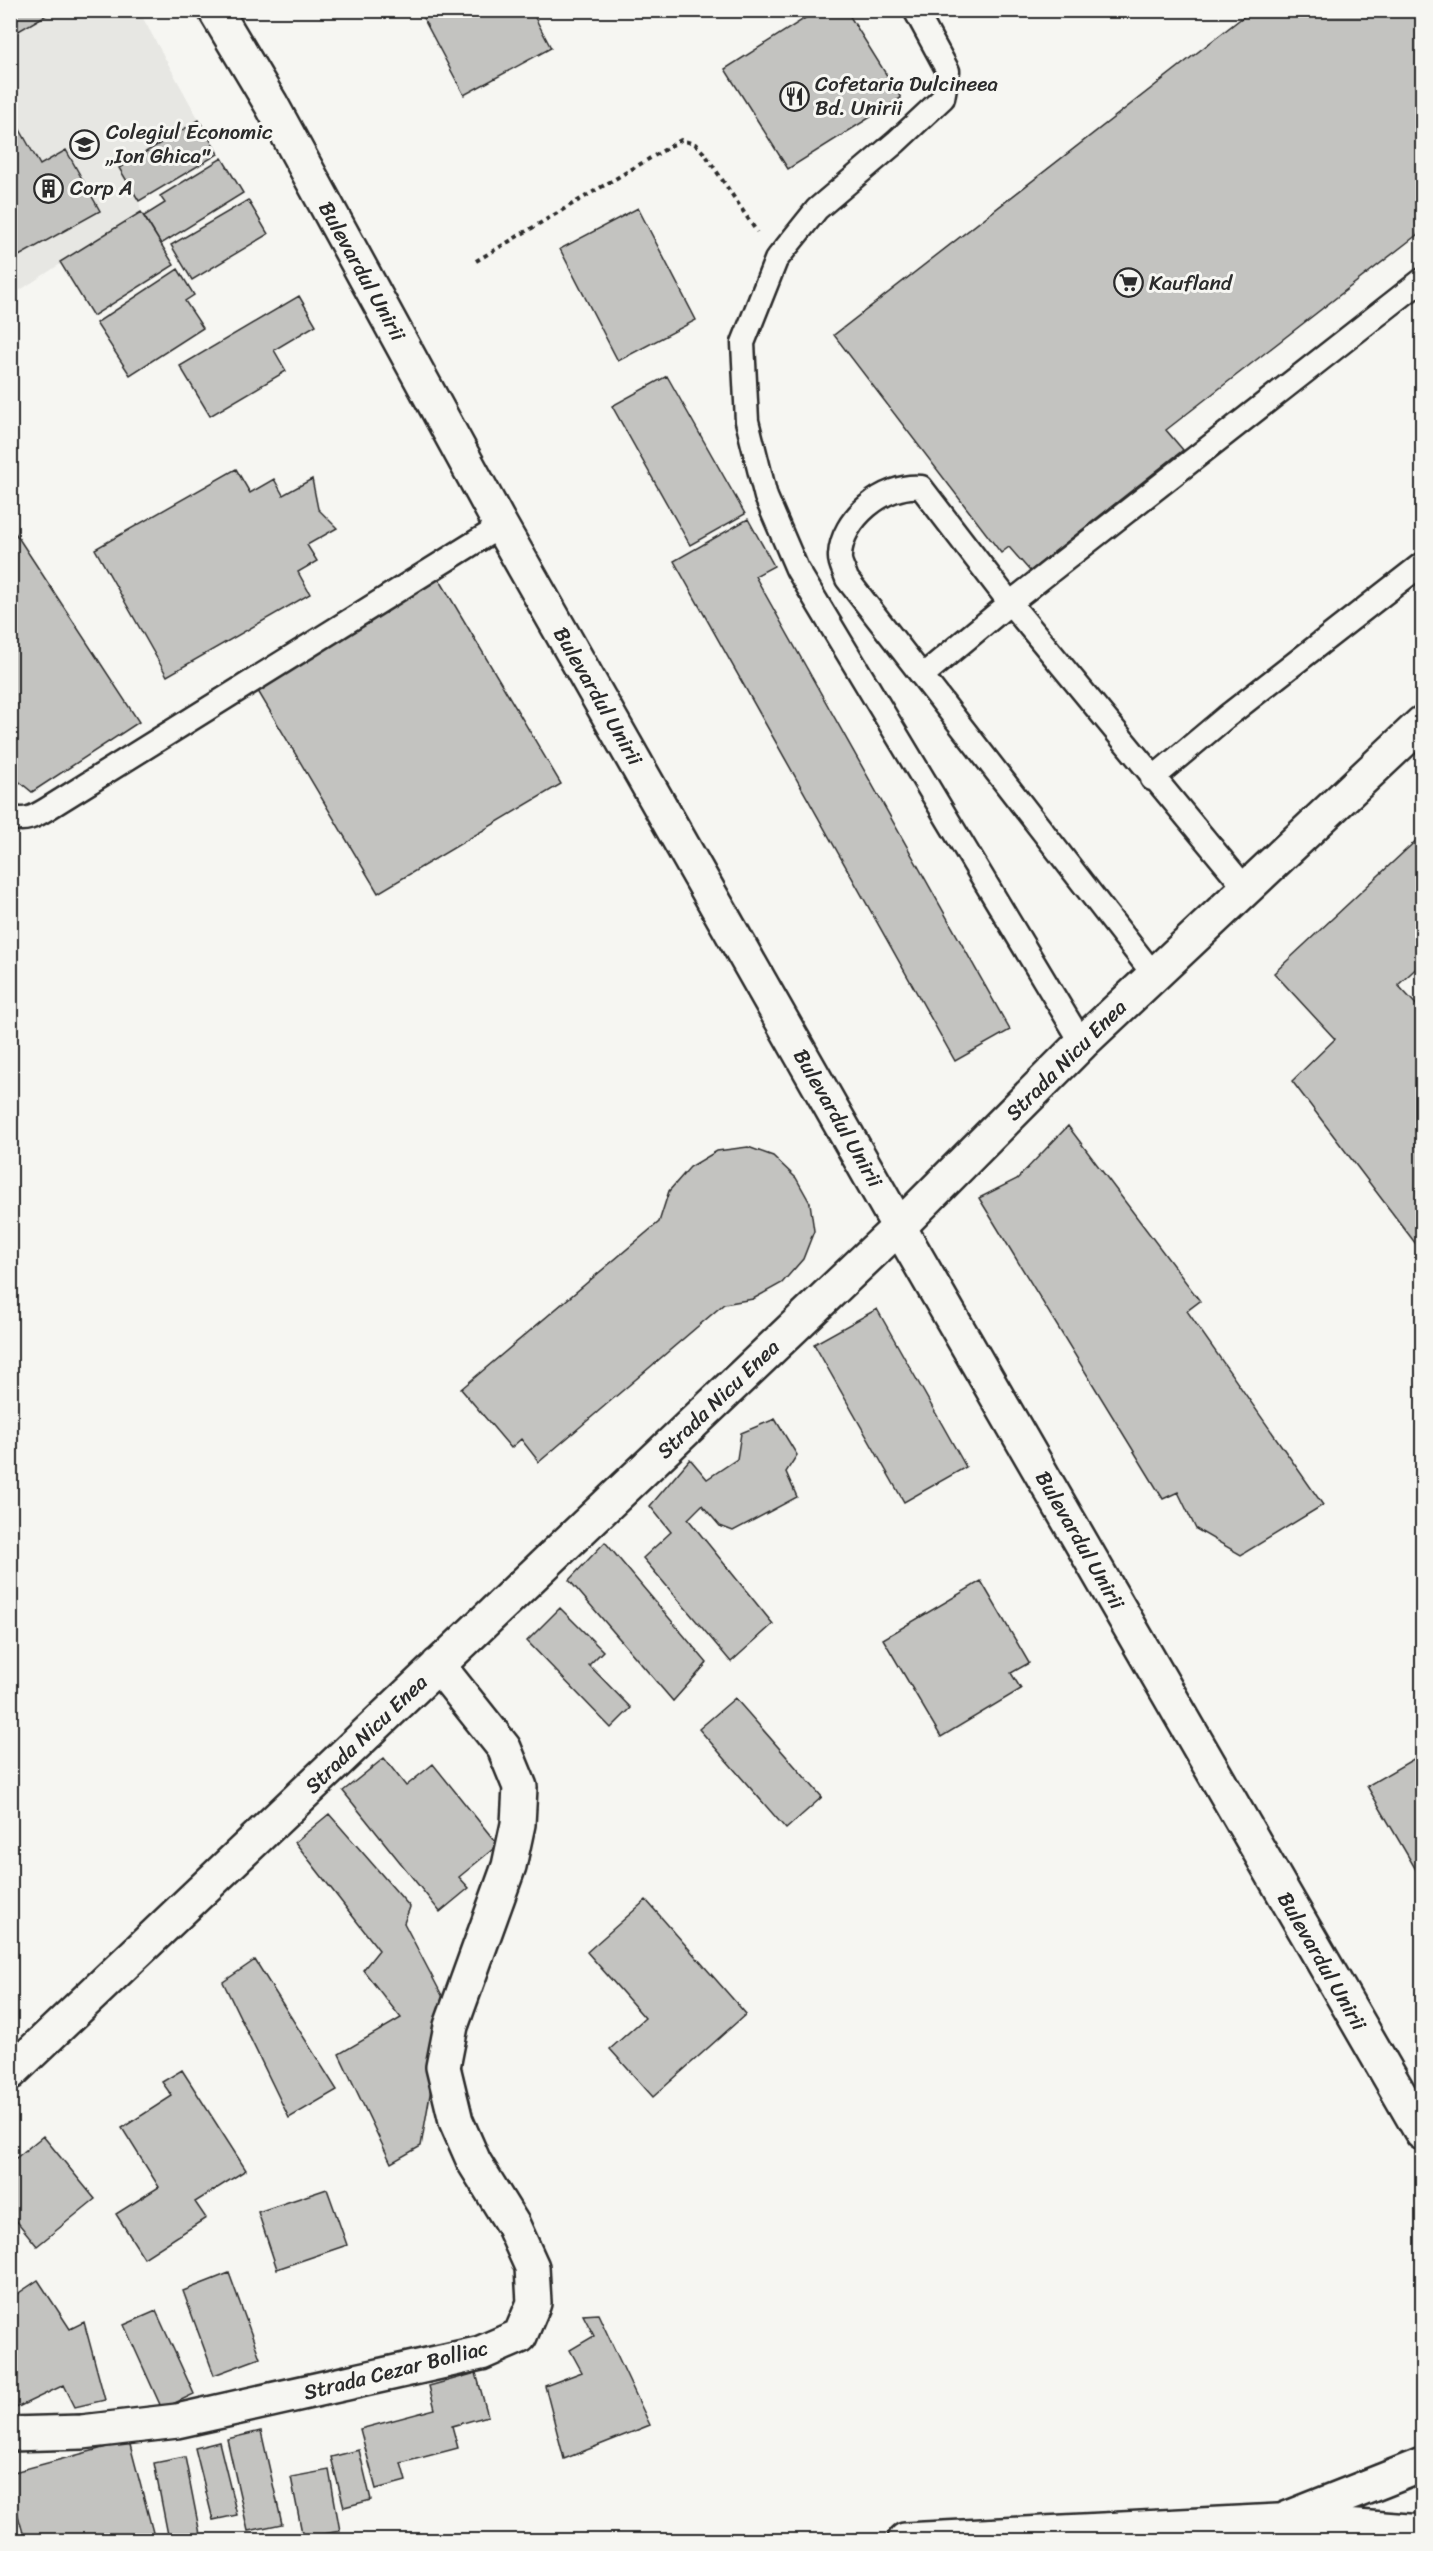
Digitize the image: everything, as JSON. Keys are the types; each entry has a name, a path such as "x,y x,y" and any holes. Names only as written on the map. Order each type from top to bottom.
{"main road":[{"name":"Bulevardul Unirii","path":"215,10 271,104 501,526 900,1227 1421,2133"},
{"name":"Bulevardul Unirii","path":"236,10 271,104"},
{"name":"Strada Nicu Enea","path":"10,2073 900,1227 1082,1043 1422,723"},
{"name":"Strada Cezar Bolliac","path":"10,2434 82,2432 177,2421 481,2353 520,2336 534,2303 532,2267 513,2225 474,2162 456,2121 443,2067 451,2026 509,1866 518,1824 520,1787 504,1748 438,1665"},
{"path":"1278,2522 1422,2465"},
{"path":"905,2541 1278,2522 1422,2532"}],"lane":[{"path":"915,10 948,71 943,98 896,142 817,209 776,260 743,343 747,421 766,497 797,569 1082,1043"},
{"path":"922,676 1010,603 1422,280"},
{"path":"1154,975 848,579 839,557 851,522 871,503 904,485 921,487 1010,603 1152,778 1246,889"},
{"path":"10,817 20,820 33,817 501,526"},
{"path":"1152,778 1226,717 1422,564"}],"path":[{"path":"476,261 681,140 695,144 705,154 776,260"}],"shaded area":[{"name":"Colegiul Economic „Ion Ghica\"","path":"11,11 139,11 199,120 120,168 139,201 141,212 11,296"}],"building":[{"path":"10,10 55,10 10,36"},
{"path":"419,10 531,10 551,48 464,95"},
{"path":"818,10 846,10 901,98 788,169 725,69"},
{"name":"Kaufland","path":"1252,10 1422,10 1422,231 1166,430 1183,450 1030,571 1009,547 1001,553 834,335"},
{"name":"Corp A","path":"10,112 40,165 66,150 100,211 10,261"},
{"path":"199,120 218,154 139,201 119,168"},
{"path":"222,158 243,193 161,244 144,216 165,203 160,196"},
{"path":"248,200 268,234 192,280 171,245"},
{"path":"638,208 696,320 618,361 560,249"},
{"path":"141,212 174,265 93,316 60,262"},
{"path":"178,269 194,295 185,301 203,328 130,375 96,323"},
{"path":"299,296 316,325 274,350 286,371 210,416 180,366"},
{"path":"667,376 745,514 690,545 612,406"},
{"path":"236,469 250,493 274,479 283,495 312,479 318,509 337,528 307,545 317,561 298,572 310,594 167,676 95,549"},
{"path":"748,519 774,566 755,576 1010,1030 955,1061 674,561"},
{"path":"10,525 139,722 32,792 10,774"},
{"path":"438,577 561,784 378,893 255,686"},
{"path":"1422,835 1422,963 1398,985 1422,1011 1422,1252 1292,1081 1335,1039 1274,973"},
{"path":"1068,1126 1200,1301 1187,1311 1323,1505 1241,1555 1196,1529 1178,1492 1163,1499 979,1198 1017,1179"},
{"path":"748,1147 773,1156 796,1178 810,1203 814,1231 803,1259 782,1283 753,1299 724,1304 539,1462 521,1439 511,1448 461,1389 659,1222 669,1191 690,1167 717,1151"},
{"path":"877,1309 966,1467 904,1502 814,1344"},
{"path":"775,1419 797,1455 786,1472 797,1497 733,1531 720,1526 702,1505 688,1519 773,1624 731,1662 643,1558 671,1532 650,1506 690,1459 707,1479 737,1459 741,1433"},
{"path":"605,1542 707,1663 673,1701 569,1580"},
{"path":"981,1581 1029,1663 1011,1673 1021,1689 941,1737 883,1639"},
{"path":"560,1608 603,1651 589,1665 631,1708 611,1728 527,1641"},
{"path":"735,1698 822,1797 786,1829 699,1729"},
{"path":"1422,1754 1422,1880 1367,1786"},
{"path":"384,1758 406,1786 433,1764 498,1845 459,1877 469,1888 440,1912 343,1791"},
{"path":"329,1814 410,1907 404,1923 446,2003 421,2146 391,2163 339,2054 401,2018 363,1970 379,1950 295,1842"},
{"path":"646,1900 746,2014 653,2097 610,2049 645,2018 587,1952"},
{"path":"255,1960 337,2090 289,2118 223,1982"},
{"path":"182,2070 246,2170 195,2202 206,2218 144,2258 116,2214 159,2187 122,2128 172,2096 162,2082"},
{"path":"43,2136 95,2199 37,2246 10,2213 10,2163"},
{"path":"327,2189 347,2245 277,2269 258,2212"},
{"path":"229,2273 260,2358 214,2375 183,2291"},
{"path":"38,2280 70,2329 84,2322 105,2400 75,2407 64,2385 14,2409 10,2401 10,2299"},
{"path":"156,2311 194,2394 162,2409 124,2325"},
{"path":"598,2314 650,2425 564,2459 545,2386 582,2372 570,2350 594,2336 583,2315"},
{"path":"476,2373 488,2416 452,2426 458,2448 401,2463 406,2481 376,2489 360,2429 435,2409 429,2386"},
{"path":"261,2431 282,2524 248,2531 227,2439"},
{"path":"129,2441 155,2540 25,2540 10,2487 10,2473"},
{"path":"219,2442 237,2515 213,2520 195,2448"},
{"path":"359,2450 371,2500 344,2507 331,2457"},
{"path":"185,2457 201,2539 169,2540 154,2463"},
{"path":"329,2470 340,2531 303,2538 291,2477"}],"place":[{"name":"Cofetaria Dulcineea Bd. Unirii","path":"794,96"},
{"name":"Colegiul Economic „Ion Ghica\"","path":"85,144"},
{"name":"Corp A","path":"49,188"},
{"name":"Kaufland","path":"1128,283"}]}
